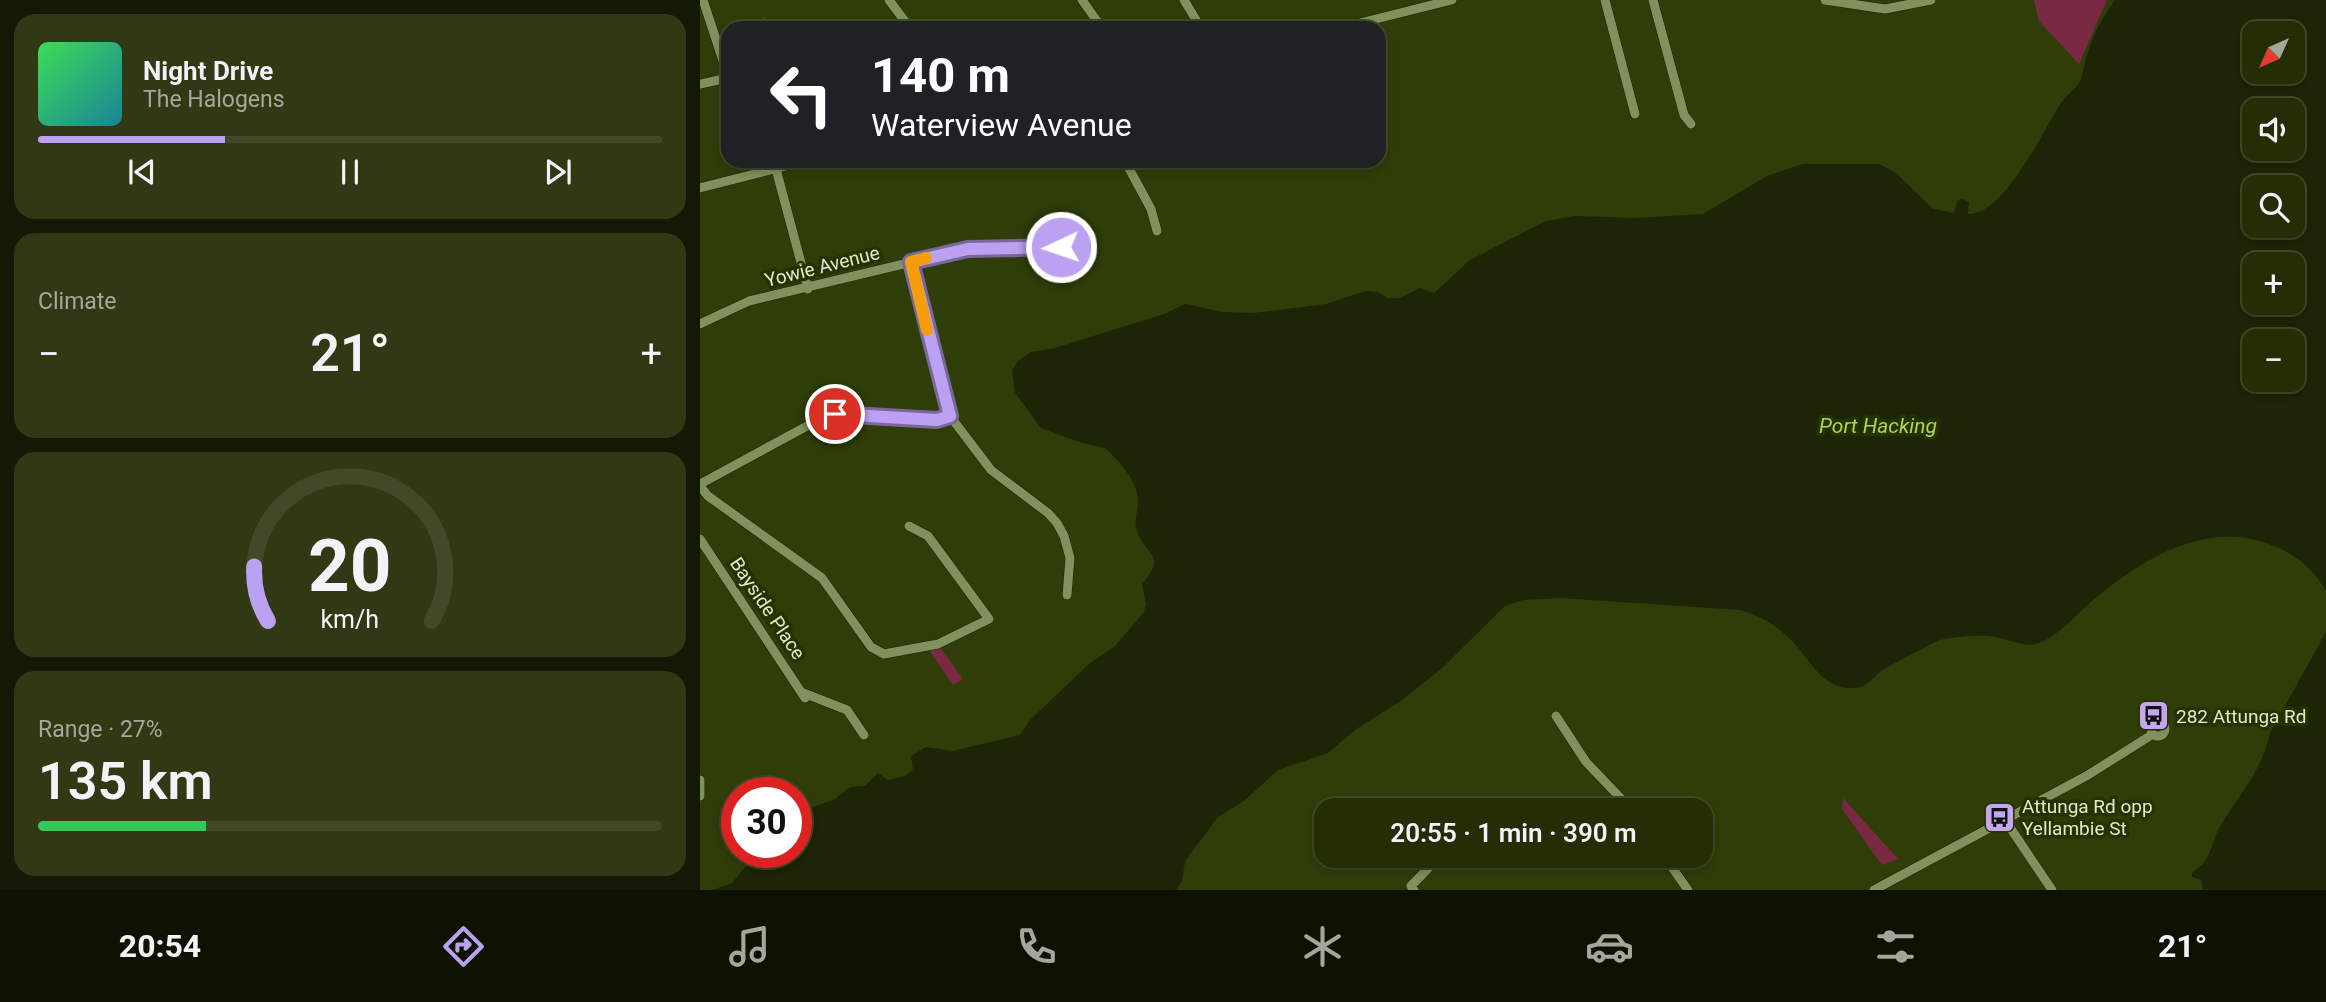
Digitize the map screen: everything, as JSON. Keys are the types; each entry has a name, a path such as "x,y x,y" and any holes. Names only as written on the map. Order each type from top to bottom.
{"street":[{"path":"703,0 721,44"},
{"path":"889,0 905,21"},
{"path":"1082,0 1097,21"},
{"path":"1184,0 1197,21"},
{"path":"1368,21 1452,0"},
{"path":"1605,0 1635,114"},
{"path":"1653,0 1684,115 1691,124"},
{"path":"1825,0 1885,9 1931,0"},
{"path":"700,84 721,79"},
{"path":"1129,168 1151,209 1157,231"},
{"path":"700,188 776,169 808,289"},
{"name":"Yowie Avenue","path":"700,324 740,304 968,249 1053,248 1080,240"},
{"path":"911,262 950,416 991,470 1043,508 1057,523 1065,536 1070,558 1067,595"},
{"path":"909,526 928,536 989,619 939,644 884,654 871,647 822,578 708,496 700,485 820,419 835,414 937,420 950,416"},
{"name":"Bayside Place","path":"700,539 803,695 848,710 864,735"},
{"path":"1556,716 1586,762 1620,798"},
{"path":"1874,890 2140,745 2153,734"},
{"path":"700,780 701,795"},
{"path":"2005,820 2052,890"},
{"path":"1414,890 1411,886 1428,868"},
{"path":"1672,868 1688,890"}],"shaded area":[{"path":"2034,0 2107,0 2079,64 2039,21"},
{"path":"938,644 963,679 953,685 927,647"},
{"path":"1843,798 1898,859 1882,865 1842,809"}],"water":[{"name":"Port Hacking","path":"2115,0 2326,0 2326,591 2308,567 2293,556 2266,543 2219,537 2196,541 2152,559 2111,585 2044,641 2030,645 1982,636 1940,640 1883,670 1866,685 1858,688 1833,684 1817,671 1779,629 1740,610 1561,598 1523,600 1505,606 1441,669 1399,702 1355,730 1328,753 1278,770 1244,801 1218,817 1185,861 1182,881 1176,890 712,890 732,883 745,868 812,868 812,808 835,799 850,787 865,786 878,773 888,780 905,776 913,770 911,756 926,747 953,751 1020,735 1030,720 1089,664 1115,646 1144,612 1146,604 1142,584 1150,574 1154,560 1137,531 1138,498 1134,484 1121,464 1105,448 1041,428 1015,393 1012,370 1019,360 1031,352 1055,348 1164,314 1185,304 1223,312 1253,313 1326,304 1366,291 1378,292 1388,298 1400,298 1420,288 1434,293 1470,260 1546,221 1576,216 1636,218 1703,214 1767,176 1803,164 1879,164 1895,172 1933,209 1954,213 1957,201 1962,199 1969,202 1968,214 1982,210 2009,187 2061,103 2079,83 2099,25"},
{"path":"2326,632 2326,890 2203,890 2201,880 2192,877 2192,873 2206,860 2220,827 2257,769 2270,733"}],"slow traffic":[{"path":"926,258 911,262 927,330"}],"place":[{"name":"282 Attunga Rd","path":"2153,716"},
{"name":"Attunga Rd opp Yellambie St","path":"1999,817"}],"route":[{"path":"835,414 937,420 950,416 923,318 911,262 976,248 1061,247"}]}
